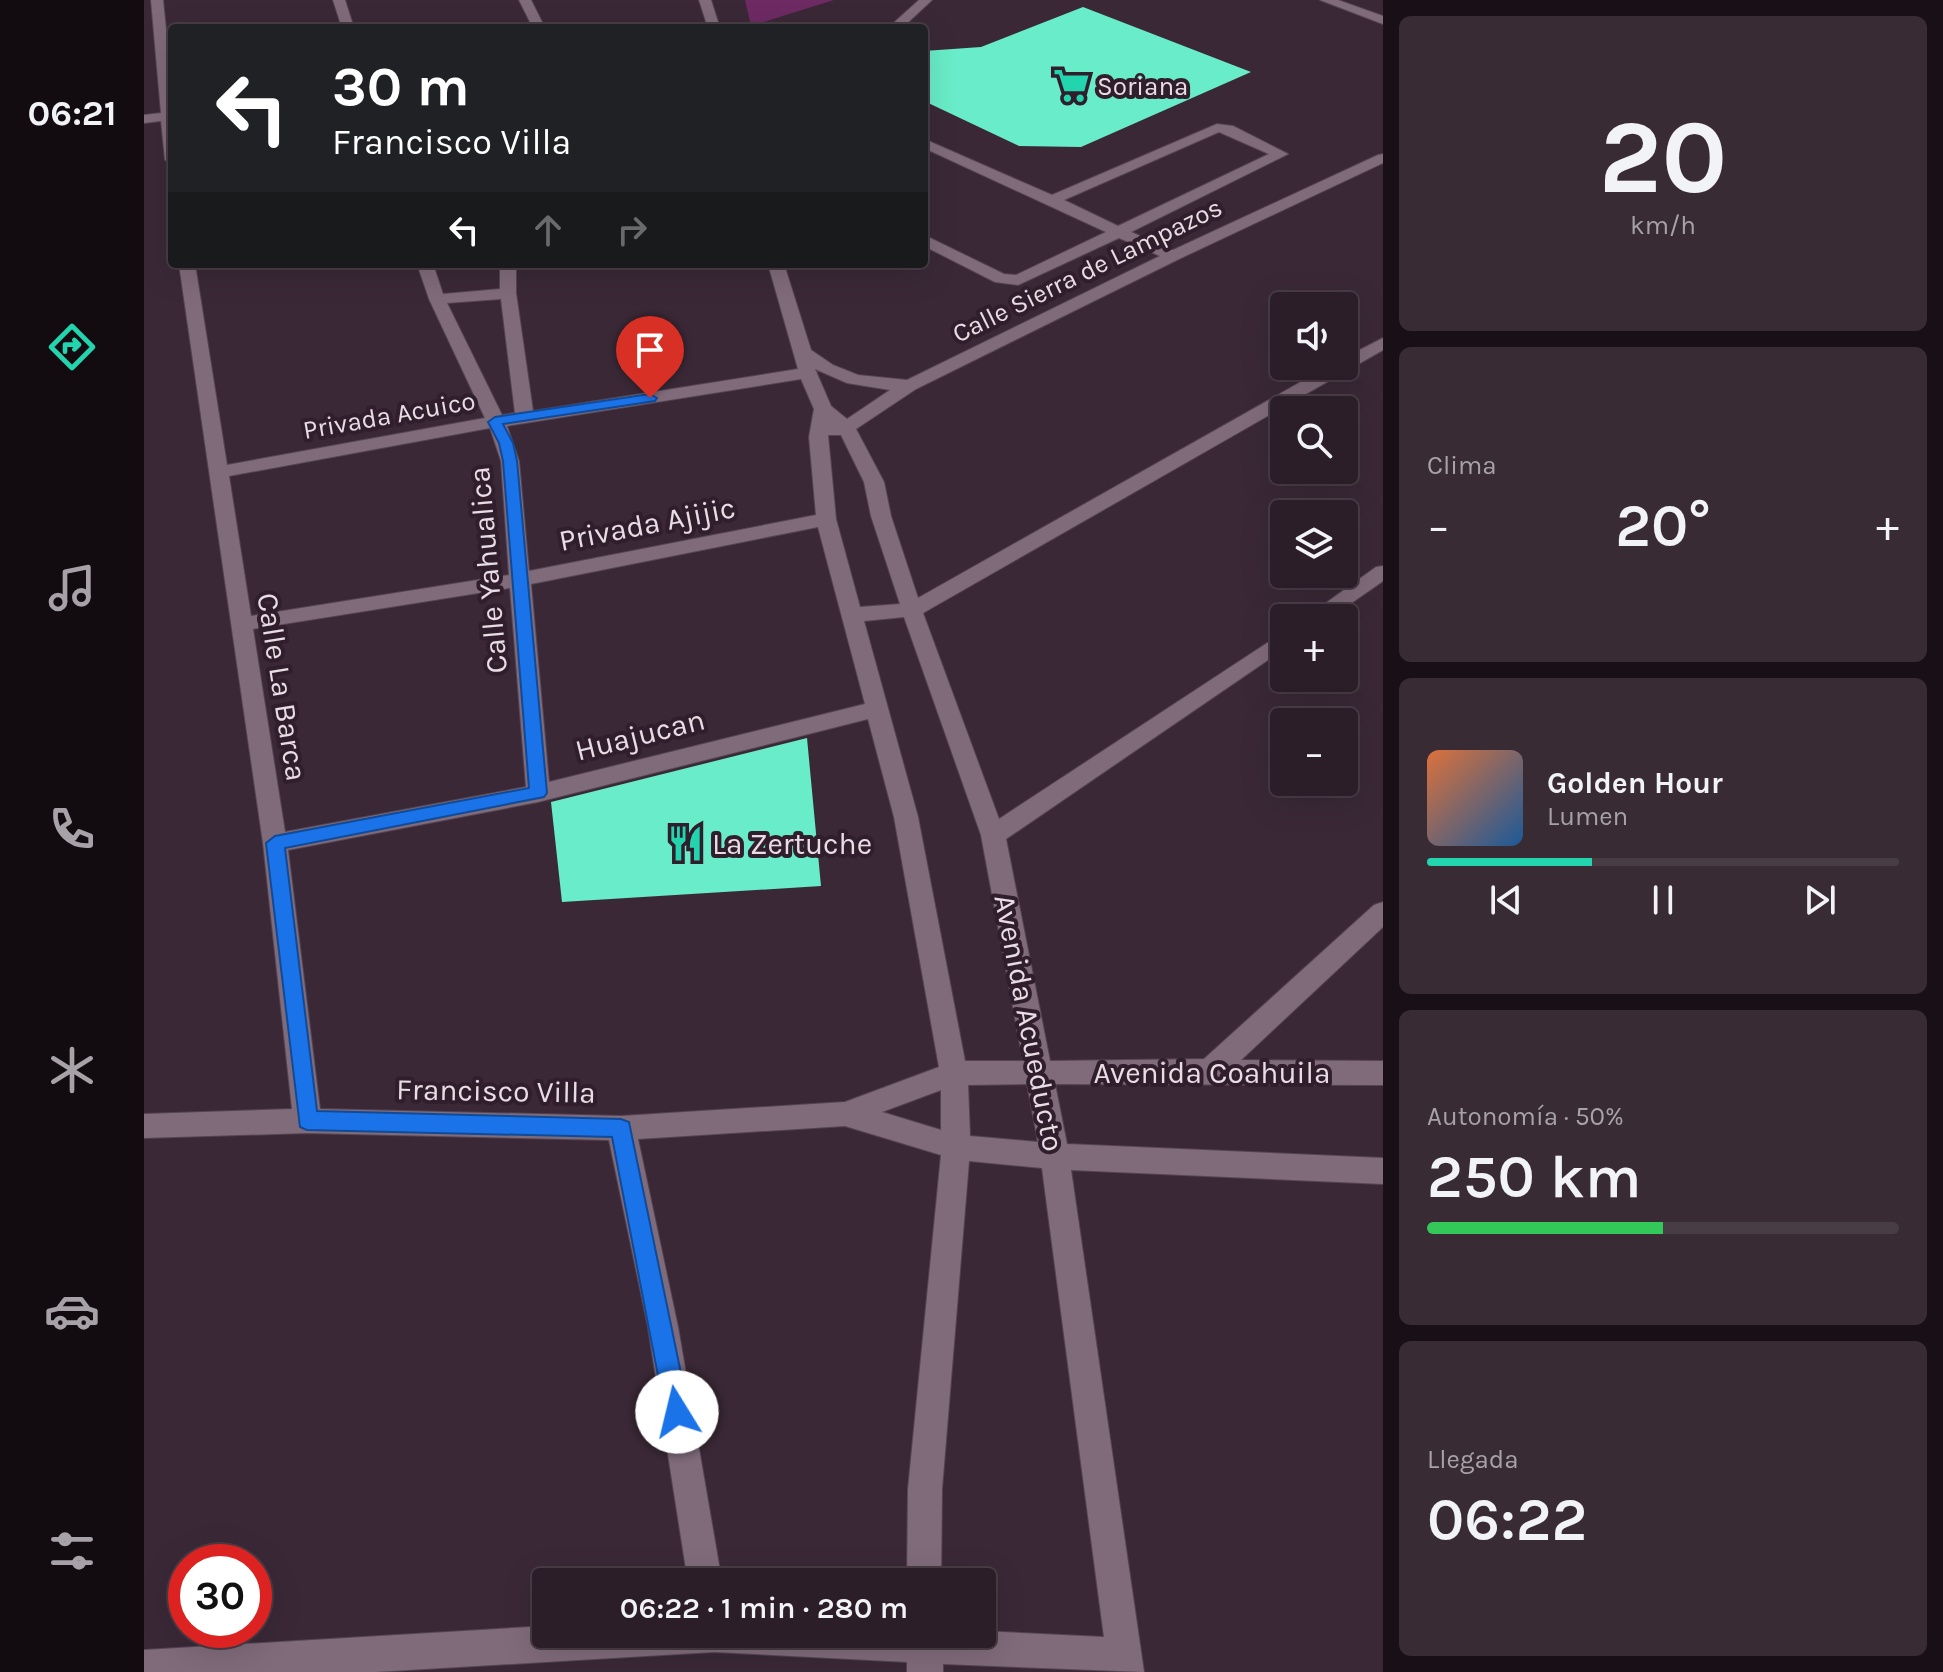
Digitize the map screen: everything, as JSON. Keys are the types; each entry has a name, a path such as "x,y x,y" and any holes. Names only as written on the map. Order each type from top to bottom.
{"street":[{"path":"157,0 168,106"},
{"path":"339,0 347,24"},
{"path":"525,0 537,24"},
{"path":"705,0 713,24"},
{"path":"899,24 926,0"},
{"path":"1326,0 1383,20"},
{"path":"144,119 168,116"},
{"path":"928,242 1001,279 1012,281 1281,154 1228,129 1217,128 1052,200"},
{"path":"928,145 993,171 1114,231 1173,256"},
{"name":"Calle Sierra de Lampazos","path":"818,437 846,427 910,385 1173,256 1382,160"},
{"name":"Calle La Barca","path":"188,268 275,843 307,1121"},
{"name":"Calle Yahualica","path":"426,268 437,299 506,443 510,461 538,793"},
{"path":"508,268 508,293 525,418"},
{"name":"Avenida Acueducto","path":"777,268 807,373 823,409 846,427 874,482 881,516 912,610 993,835 1055,1156 1125,1664"},
{"path":"437,299 508,293"},
{"path":"1358,357 1383,343"},
{"path":"803,352 841,377 886,385 910,385"},
{"name":"Privada Acuico","path":"218,472 495,422 807,373"},
{"path":"851,615 912,610 1318,380"},
{"path":"823,409 818,437 826,519 906,817 954,1073 956,1147 925,1489 924,1568"},
{"name":"Privada Ajijic","path":"242,624 519,580 826,519"},
{"path":"1336,604 1383,572"},
{"path":"993,835 1270,648"},
{"name":"Huajucan","path":"275,843 538,793 877,709"},
{"path":"1210,1071 1383,912"},
{"name":"Avenida Coahuila","path":"954,1073 1383,1073"},
{"name":"Francisco Villa","path":"144,1126 307,1121 621,1128 845,1114 954,1073"},
{"name":"Francisco Villa","path":"845,1114 956,1147 1055,1156"},
{"path":"621,1128 663,1327 703,1568"},
{"path":"1055,1156 1383,1171"},
{"path":"159,1669 532,1645"},
{"path":"887,1648 1125,1664"}],"shaded area":[{"path":"745,0 834,0 757,24 751,24"}],"building":[{"name":"Soriana","path":"1083,7 1251,72 1081,147 1019,146 928,103 928,51 981,47"},
{"name":"La Zertuche","path":"807,738 821,886 562,902 551,802"}],"place":[{"name":"Soriana","path":"1071,86"},
{"name":"La Zertuche","path":"686,844"}],"route":[{"path":"650,398 495,422 506,443 510,461 538,793 275,843 307,1121 621,1128 663,1327 677,1412"}]}
